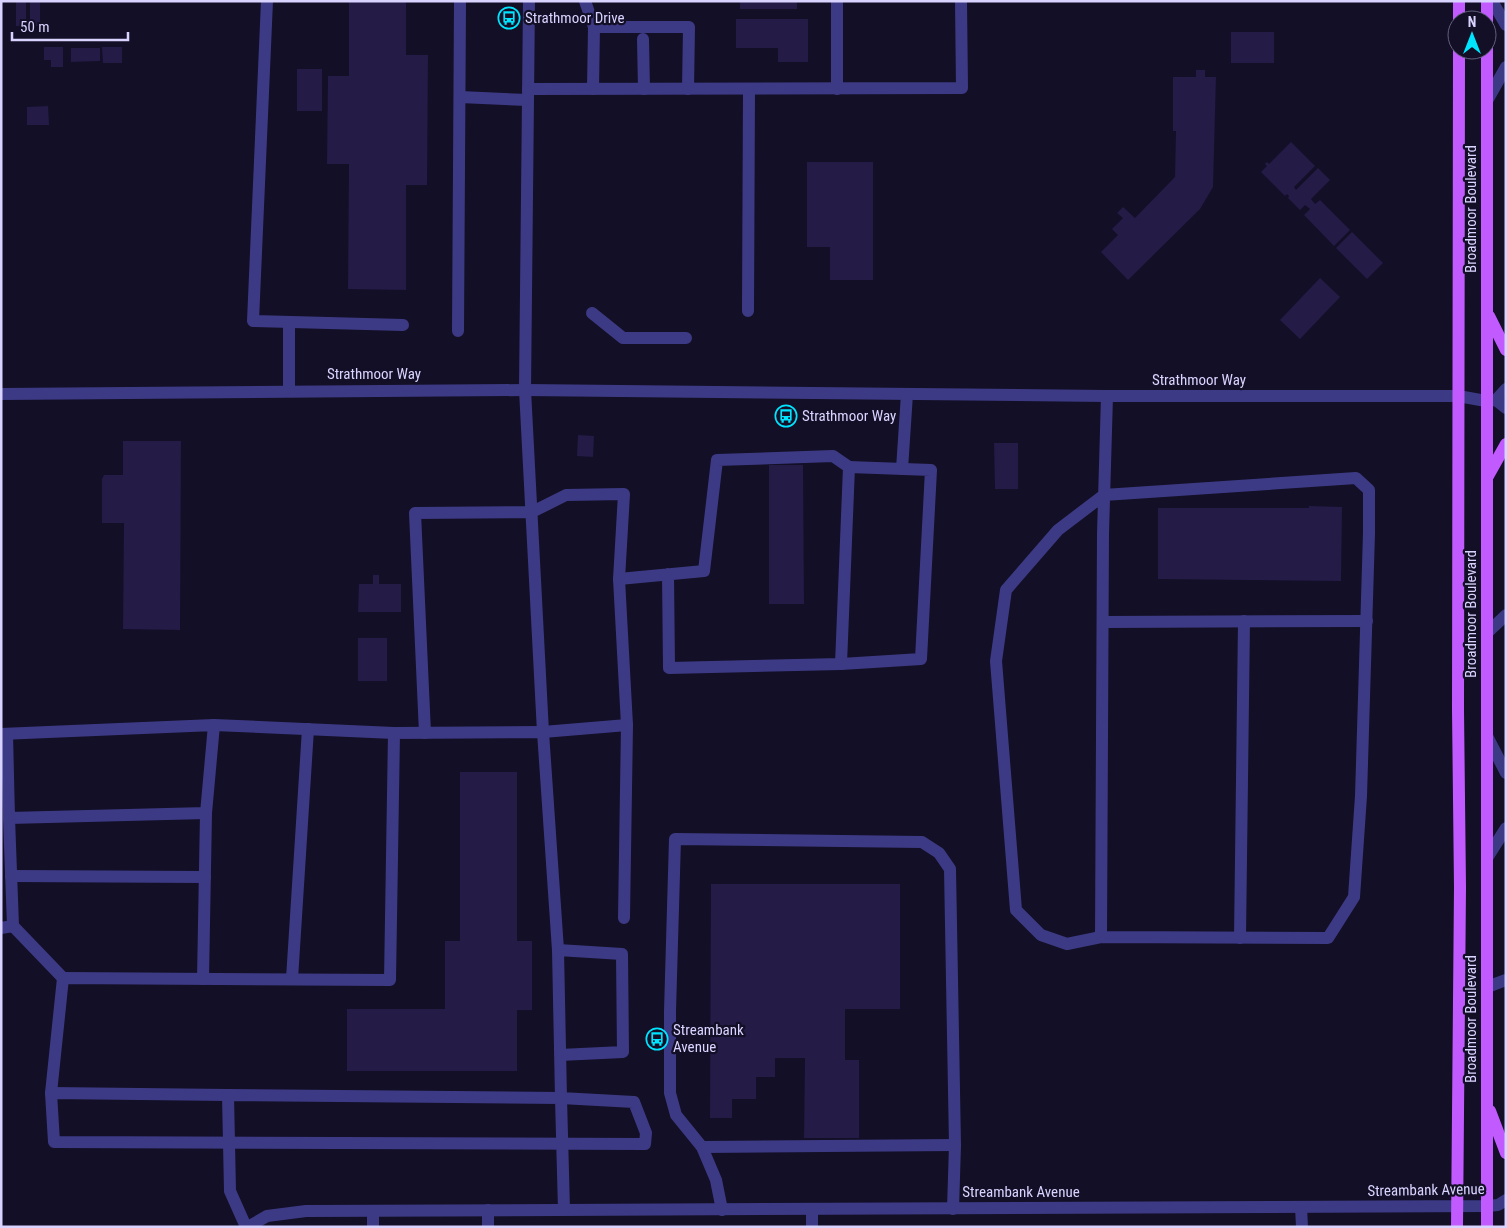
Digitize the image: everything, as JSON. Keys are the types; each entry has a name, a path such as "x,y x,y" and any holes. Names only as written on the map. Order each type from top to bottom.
{"main road":[{"name":"Broadmoor Boulevard","path":"1487,1 1487,312 1496,403 1487,478 1487,1103 1499,1205 1487,1227"},
{"name":"Broadmoor Boulevard","path":"1457,1227 1460,887 1459,60"},
{"path":"1487,312 1506,350"},
{"path":"1487,478 1506,444"},
{"path":"1487,1103 1506,1153"}],"street":[{"path":"267,1 253,321 403,325"},
{"path":"458,331 460,1"},
{"path":"529,1 525,390 543,732 558,950 564,1210"},
{"path":"585,1 594,26 593,89"},
{"path":"837,1 837,89"},
{"path":"460,97 528,95 593,89 962,88 961,1"},
{"path":"1492,1 1506,25"},
{"path":"594,26 689,27 688,89"},
{"path":"643,39 644,89"},
{"path":"1488,99 1506,68"},
{"path":"748,311 749,89"},
{"path":"592,313 623,338 686,338"},
{"path":"289,322 289,391"},
{"name":"Strathmoor Way","path":"1,394 525,390 1107,396 1458,396 1496,403"},
{"path":"1496,403 1506,390"},
{"path":"902,469 906,394"},
{"path":"1101,937 1104,494 1107,396"},
{"path":"618,579 668,574 704,571 717,460 833,456 849,467 931,470 921,659 841,664 669,668 668,574"},
{"path":"841,664 849,467"},
{"path":"1356,478 1369,490 1367,621 1361,796 1354,897 1328,938 1101,937 1068,944 1041,935 1016,910 996,661 1006,590 1058,530 1104,494 1356,478"},
{"path":"424,733 415,513 532,512 566,494 624,494 618,579 627,725 624,918"},
{"path":"1488,632 1506,615"},
{"path":"1240,938 1244,621"},
{"path":"1103,622 1367,621"},
{"path":"394,733 390,980 63,978 7,927 11,876 4,734 214,726 394,733 543,732 627,725"},
{"path":"203,979 206,813 214,726"},
{"path":"292,979 308,729"},
{"path":"1487,736 1506,773"},
{"path":"9,818 206,813"},
{"path":"1487,858 1506,828"},
{"path":"722,1210 716,1180 702,1147 676,1115 670,1092 670,1011 675,839 922,842 939,853 950,869 955,1145 953,1209"},
{"path":"11,876 205,877"},
{"path":"558,950 622,954 624,1052 560,1055"},
{"path":"51,1093 561,1098 634,1102 646,1134 645,1144 54,1142 51,1093 63,978"},
{"path":"1487,987 1506,980"},
{"path":"228,1095 230,1191 247,1227"},
{"path":"702,1147 955,1145"},
{"name":"Streambank Avenue","path":"247,1227 268,1216 291,1212 1499,1205"},
{"path":"1301,1207 1302,1227"},
{"path":"812,1209 812,1227"},
{"path":"488,1210 488,1227"},
{"path":"373,1211 373,1227"}],"building":[{"path":"16,1 26,1 26,26 16,26"},
{"path":"30,1 40,1 40,26 30,26"},
{"path":"349,1 406,1 406,55 428,55 427,185 406,185 406,290 348,289 349,164 327,164 328,76 349,76"},
{"path":"740,1 797,1 797,9 740,9"},
{"path":"736,19 808,19 808,62 778,62 778,48 736,48"},
{"path":"1231,32 1274,32 1274,63 1231,63"},
{"path":"44,47 63,47 63,67 51,67 51,60 44,60"},
{"path":"102,47 122,47 122,63 103,63"},
{"path":"71,48 100,48 100,61 71,62"},
{"path":"297,69 322,69 322,111 297,111"},
{"path":"1196,70 1205,70 1205,77 1216,77 1213,187 1200,209 1128,280 1101,252 1118,235 1112,229 1123,218 1117,213 1123,207 1135,218 1175,177 1176,131 1173,131 1173,77 1196,77"},
{"path":"48,106 49,125 27,125 27,107"},
{"path":"1291,142 1315,166 1294,187 1296,190 1318,168 1330,180 1311,199 1315,204 1320,200 1350,230 1334,246 1304,215 1310,209 1305,205 1300,210 1288,198 1287,194 1285,196 1261,172 1267,166 1265,164 1267,162 1269,164"},
{"path":"807,162 873,162 873,280 830,280 830,247 807,247"},
{"path":"1352,232 1383,263 1367,279 1336,248"},
{"path":"1320,278 1340,297 1300,339 1280,320"},
{"path":"578,435 594,436 593,457 577,456"},
{"path":"123,441 181,441 180,630 123,629 124,523 102,523 102,479 104,475 123,475"},
{"path":"994,443 1018,443 1018,489 995,489"},
{"path":"769,465 803,465 804,604 769,604"},
{"path":"1309,506 1342,507 1341,581 1158,579 1158,508 1309,508"},
{"path":"373,575 379,575 379,584 401,584 401,612 358,612 359,584 373,584"},
{"path":"358,638 387,638 387,681 358,681"},
{"path":"460,772 517,772 517,941 532,941 532,1010 517,1010 517,1071 347,1071 347,1009 445,1009 445,941 460,941"},
{"path":"711,884 900,884 900,1009 845,1009 845,1060 859,1060 859,1138 804,1138 805,1058 775,1058 775,1077 756,1077 756,1099 732,1099 732,1118 710,1118"}],"place":[{"name":"Strathmoor Drive","path":"509,18"},
{"name":"Strathmoor Way","path":"786,416"},
{"name":"Streambank Avenue","path":"657,1039"}]}
